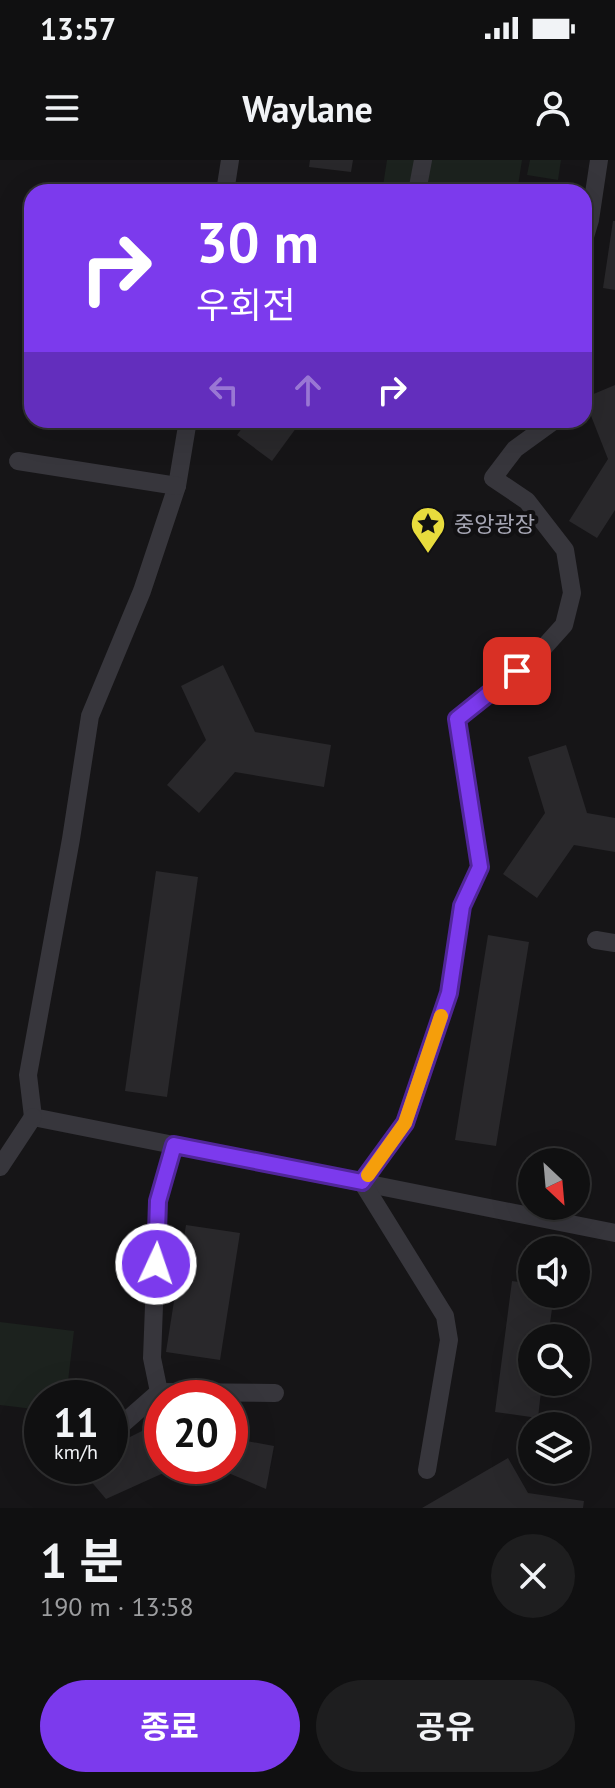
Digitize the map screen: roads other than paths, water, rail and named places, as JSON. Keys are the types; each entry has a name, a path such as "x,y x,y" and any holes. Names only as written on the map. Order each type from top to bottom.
{"lane":[{"path":"226,184 230,160"},
{"path":"418,184 423,160"},
{"path":"592,207 599,160"},
{"path":"0,1167 33,1117 28,1075 90,716 142,591 177,486 187,428"},
{"path":"362,1182 405,1123 449,993 462,906 480,867 457,719 537,655 564,625 572,593 565,550 527,501 493,478 515,449 544,428"},
{"path":"18,461 177,486"},
{"path":"596,940 615,943"},
{"path":"33,1117 615,1233"},
{"path":"157,1380 152,1358 158,1201 174,1145"},
{"path":"362,1182 445,1316 449,1340 427,1470"},
{"path":"248,1393 275,1393"},
{"path":"128,1419 144,1405"}],"place":[{"name":"중앙광장","path":"428,555"}]}
